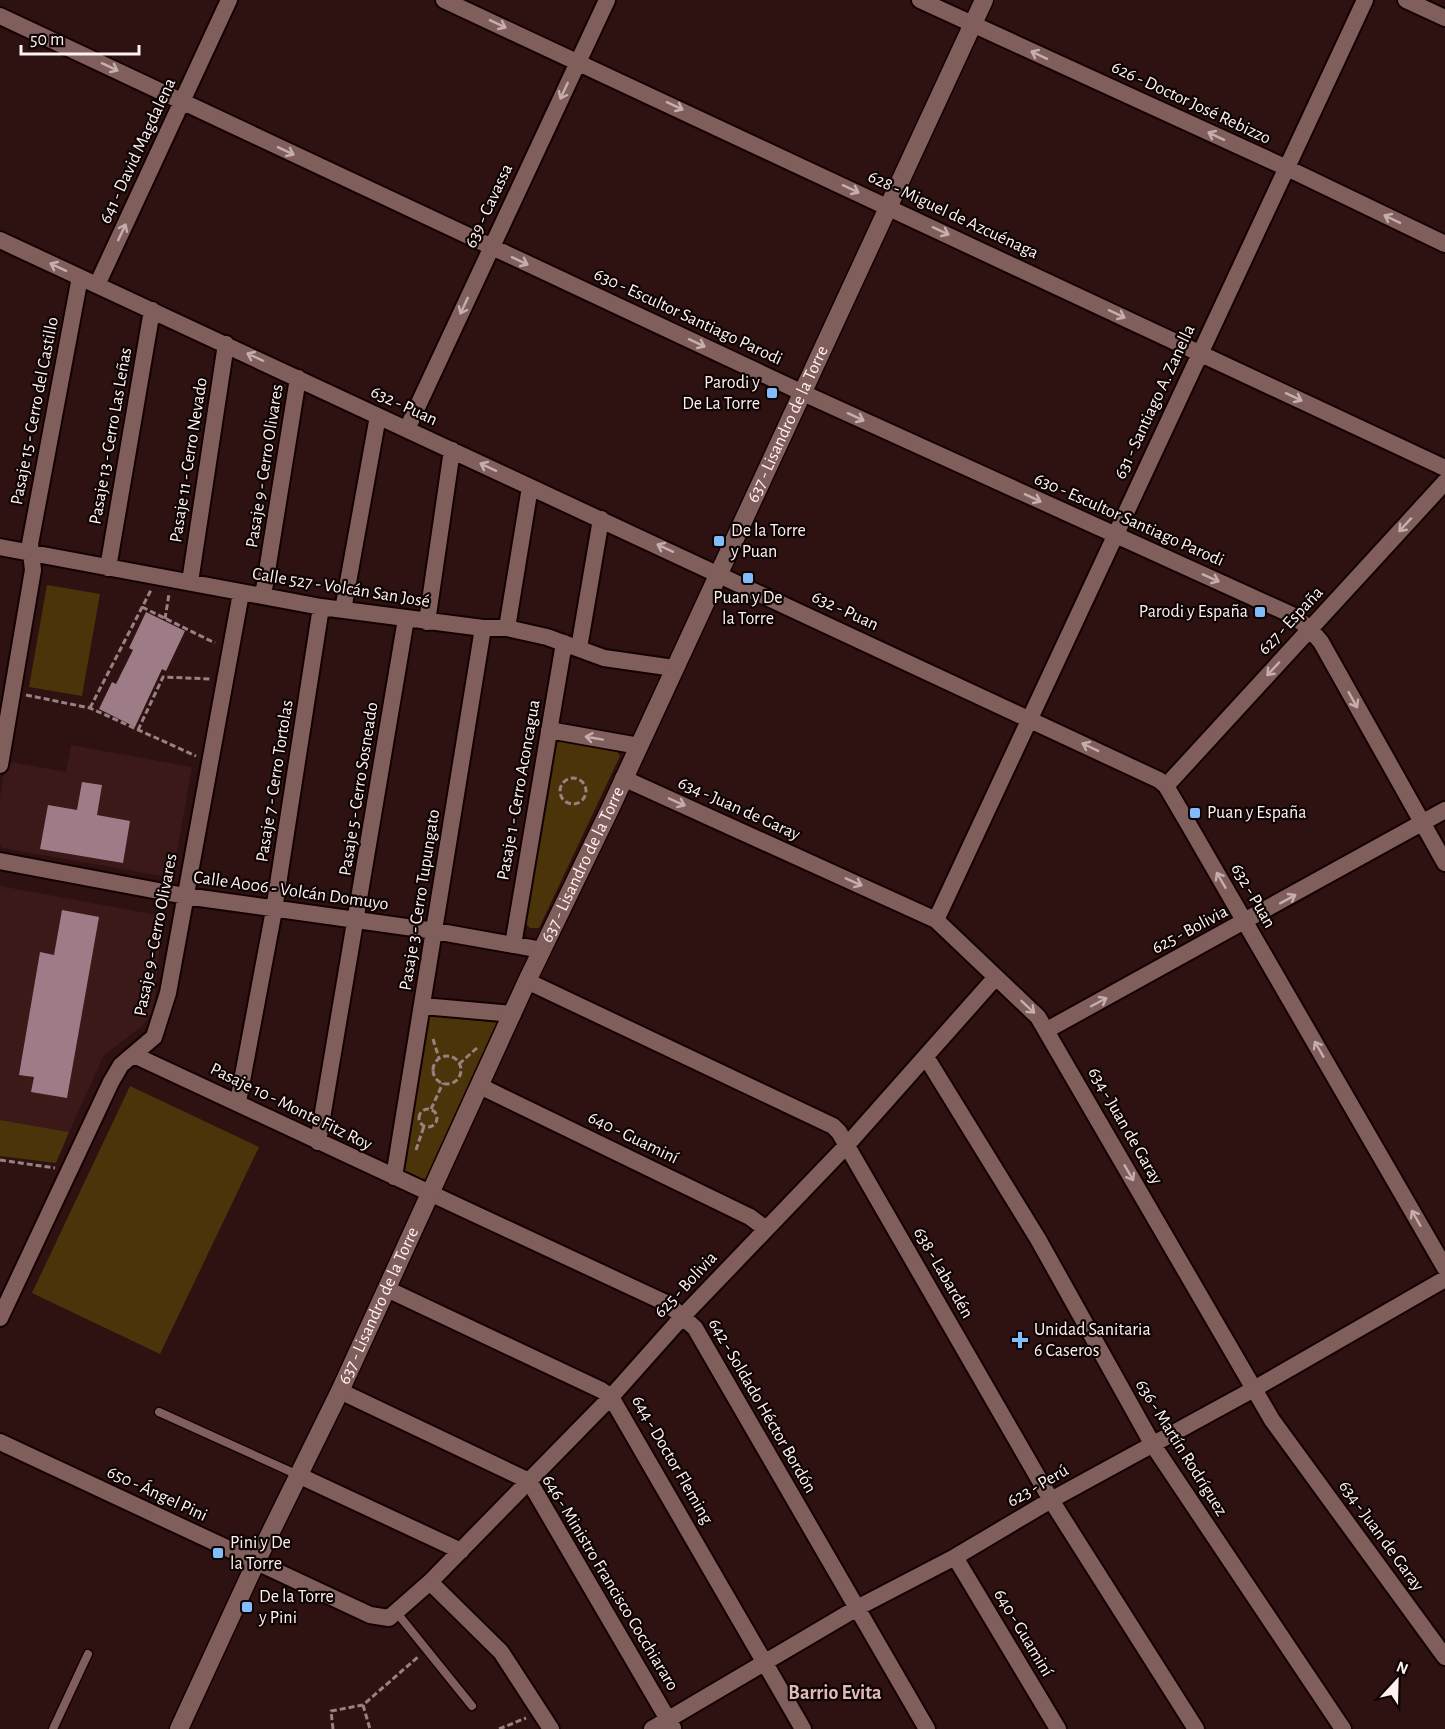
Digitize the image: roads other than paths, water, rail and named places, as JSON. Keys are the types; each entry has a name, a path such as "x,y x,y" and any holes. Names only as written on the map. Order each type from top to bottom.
{"street":[{"name":"641 - David Magdalena","path":"97,285 229,0"},
{"name":"628 - Miguel de Azcuénaga","path":"444,0 1445,468"},
{"name":"639 - Cavassa","path":"407,429 607,0"},
{"name":"626 - Doctor José Rebizzo","path":"920,0 1287,168 1445,244"},
{"name":"637 - Lisandro de la Torre","path":"179,1729 256,1562 340,1391 527,981 639,746 984,0"},
{"name":"631 - Santiago A. Zanella","path":"936,920 1028,717 1365,0"},
{"path":"1406,0 1445,18"},
{"name":"630 - Escultor Santiago Parodi","path":"0,16 803,393 1292,615 1310,628 1321,642 1445,863"},
{"name":"632 - Puan","path":"1,245 80,277 226,344 1028,717 1166,786 1445,1268"},
{"name":"Pasaje 15 - Cerro del Castillo","path":"0,765 33,570 31,554 80,277"},
{"name":"Pasaje 13 - Cerro Las Leñas","path":"108,568 152,310"},
{"name":"Pasaje 11 - Cerro Nevado","path":"190,582 226,344"},
{"name":"Pasaje 9 - Cerro Olivares","path":"264,596 298,378"},
{"path":"343,610 378,416"},
{"path":"427,622 452,450"},
{"name":"627 - España","path":"1166,786 1445,482"},
{"path":"507,628 530,487"},
{"name":"Pasaje 1 - Cerro Aconcagua","path":"513,945 549,730 572,646 601,519"},
{"name":"Calle 527 - Volcán San José","path":"0,547 321,607 427,622 507,628 572,646 604,658 674,668"},
{"name":"Pasaje 9 - Cerro Olivares","path":"0,1318 67,1170 111,1082 121,1065 154,1037 159,1026 185,896 217,676 241,593"},
{"name":"Pasaje 7 - Cerro Tortolas","path":"238,1102 274,910 321,607"},
{"name":"Pasaje 5 - Cerro Sosneado","path":"318,1142 406,619"},
{"name":"Pasaje 3 - Cerro Tupungato","path":"394,1177 483,628"},
{"path":"549,730 639,746"},
{"name":"634 - Juan de Garay","path":"623,778 936,920 1038,1017 1272,1420 1445,1657"},
{"name":"625 - Bolivia","path":"1047,1030 1445,810"},
{"name":"Calle A006 - Volcán Domuyo","path":"0,861 185,896 435,931 542,950"},
{"name":"625 - Bolivia","path":"397,1613 461,1551 611,1397 684,1315 847,1145 996,977"},
{"name":"638 - Labardén","path":"527,981 833,1126 847,1145 1051,1500 1196,1729"},
{"path":"423,1006 513,1014"},
{"name":"Pasaje 10 - Monte Fitz Roy","path":"134,1055 431,1194"},
{"name":"636 - Martín Rodríguez","path":"926,1057 1038,1239 1152,1445 1343,1729"},
{"name":"640 - Guaminí","path":"480,1086 750,1217 766,1229"},
{"name":"642 - Soldado Héctor Bordón","path":"431,1194 668,1304 684,1315 695,1328 927,1729"},
{"name":"623 - Perú","path":"652,1729 671,1724 765,1661 857,1608 955,1557 1051,1500 1254,1389 1445,1279"},
{"name":"644 - Doctor Fleming","path":"387,1289 611,1397 803,1729"},
{"name":"646 - Ministro Francisco Cocchiararo","path":"340,1391 529,1481 671,1724"},
{"name":"650 - Ángel Pini","path":"0,1442 370,1615 389,1618 397,1613"},
{"path":"298,1475 461,1551"},
{"name":"640 - Guaminí","path":"955,1557 1058,1729"},
{"path":"430,1582 501,1652 551,1729"}],"lane":[{"path":"159,1412 298,1475"},
{"path":"397,1613 472,1706"},
{"path":"53,1729 88,1654"}],"place":[{"name":"Parodi y De La Torre","path":"772,393"},
{"name":"De la Torre y Puan","path":"719,541"},
{"name":"Puan y De la Torre","path":"748,578"},
{"name":"Parodi y España","path":"1260,612"},
{"name":"Puan y España","path":"1195,813"},
{"name":"Unidad Sanitaria 6 Caseros","path":"1020,1340"},
{"name":"Pini y De la Torre","path":"218,1553"},
{"name":"De la Torre y Pini","path":"247,1607"}],"district":[{"name":"Barrio Evita","path":"835,1693"}]}
